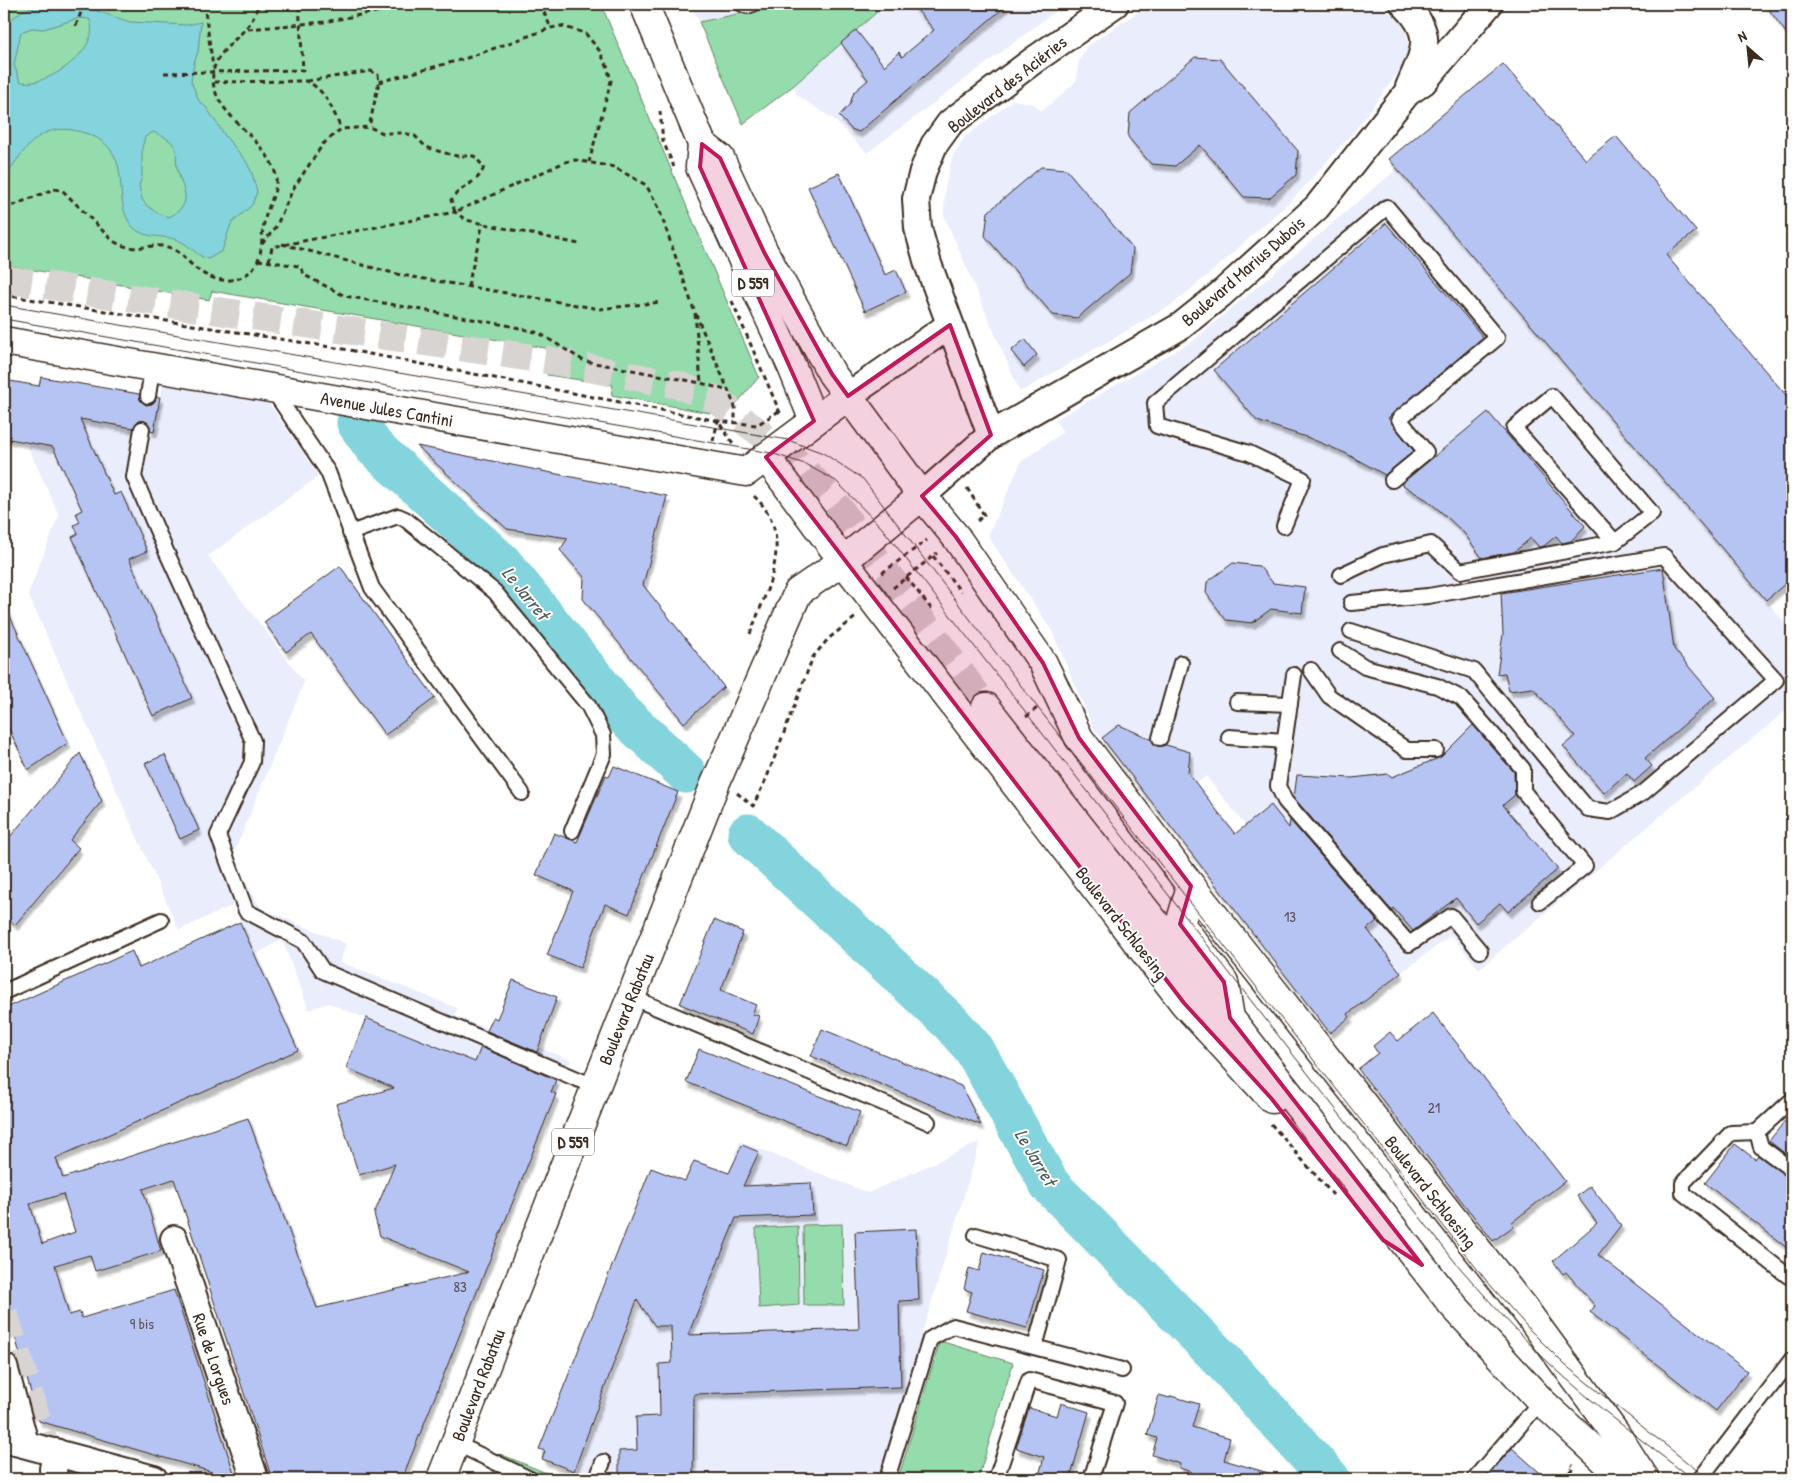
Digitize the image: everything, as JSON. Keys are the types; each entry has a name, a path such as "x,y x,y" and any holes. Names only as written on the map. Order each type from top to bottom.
{"main road":[{"name":"D 559","path":"644,4 702,144 700,168 792,368 814,421"},
{"name":"D 559","path":"702,144 720,158 764,252 832,374 922,496 843,561"},
{"name":"Avenue Jules Cantini","path":"4,341 152,369 714,467 746,472 758,463"},
{"path":"758,463 848,396"},
{"name":"Boulevard Schloesing","path":"758,463 843,561 1184,1003 1271,1098 1384,1240 1422,1265"},
{"name":"Boulevard Schloesing","path":"922,496 944,537 1043,663 1079,738 1191,886 1528,1314 1646,1479"},
{"name":"Boulevard Rabatau","path":"441,1479 711,795 798,592 843,561"},
{"path":"986,707 1230,1018"},
{"name":"Boulevard Schloesing","path":"1191,886 1180,924 1224,982 1230,1018 1451,1303 1541,1401 1625,1479"}],"street":[{"name":"Boulevard des Aciéries","path":"991,434 950,325 918,228 916,198 934,145 950,123 1034,60 1115,4"},
{"name":"Boulevard Marius Dubois","path":"922,496 991,434 1181,326 1221,294 1316,207 1407,92 1425,48 1423,30 1416,15 1404,4"},
{"name":"Boulevard Marius Dubois","path":"1407,92 1423,82 1489,4"},
{"path":"848,396 950,325"},
{"name":"Rue de Lorgues","path":"174,1239 255,1479"},
{"path":"4,1367 14,1441 154,1479"},
{"path":"54,1479 53,1469 56,1452"}],"lane":[{"path":"742,4 748,6 753,4"},
{"path":"1284,526 1303,479 1249,453 1157,426 1155,403 1387,207 1497,338 1399,420 1426,452 1392,480"},
{"path":"148,396 152,369"},
{"path":"272,389 328,472 372,588 522,793"},
{"path":"1341,575 1383,555 1432,544 1460,571 1615,542 1652,513 1552,396 1514,428 1615,542"},
{"path":"142,429 134,477 253,741 252,762 218,835 246,911 303,941 323,971 596,1087"},
{"path":"350,533 398,516 406,519 494,592 588,705 603,735 604,754 572,831"},
{"path":"1350,630 1474,671 1588,809 1610,812 1642,793 1776,680 1664,556 1428,596 1351,602"},
{"path":"1340,651 1365,667 1437,686 1462,698 1523,769 1523,791 1585,866 1540,902"},
{"path":"1160,738 1181,663"},
{"path":"1310,670 1329,696 1407,750 1436,750"},
{"path":"1294,675 1278,786 1285,802 1409,944 1451,916 1480,950"},
{"path":"1237,702 1290,704"},
{"path":"1229,737 1285,741"},
{"path":"4,992 161,920"},
{"path":"631,997 928,1122"},
{"path":"1788,1276 1684,1193 1683,1183 1731,1133 1757,1132 1792,1100"},
{"path":"1757,1132 1761,1147 1792,1170"},
{"path":"976,1235 1059,1260 1035,1347"},
{"path":"887,1479 930,1339 953,1326 1122,1370"},
{"path":"1700,1479 1792,1359"},
{"path":"996,1479 1029,1380 1114,1403 1091,1479"},
{"path":"1474,1479 1541,1401"},
{"path":"455,1443 530,1479"},
{"path":"597,1479 603,1462"}],"path":[{"path":"76,26 84,4"},
{"path":"136,4 168,6 186,4"},
{"path":"204,4 213,69"},
{"path":"4,209 54,189 62,190 113,241 122,246 133,249 166,246 176,250 209,277 229,282 250,272 258,260 262,244 264,222 275,191 275,172 264,152 239,125 222,101 211,74 226,48 248,29 256,17 258,4"},
{"path":"164,73 211,74 303,70 299,4"},
{"path":"248,29 324,22 416,4"},
{"path":"540,4 551,28"},
{"path":"379,82 467,58 551,28 561,26 585,33 599,50 607,66 611,81 589,162"},
{"path":"213,82 306,81 371,71 378,75 379,82 369,127"},
{"path":"306,81 316,86 324,95 341,129"},
{"path":"262,244 276,227 293,189 323,144 341,129 369,127 383,133 404,133 415,136 426,147 440,152 457,156 474,156 484,167 481,175 456,192 451,200 455,212 466,220 579,244"},
{"path":"270,262 272,247 455,212 565,162 589,162 614,167 646,185 658,206 694,310 730,392 735,408 735,423"},
{"path":"468,286 483,223"},
{"path":"282,244 401,275 600,309 661,302"},
{"path":"258,260 300,266 306,276 345,296 511,326 539,333 584,361 701,383 730,392"},
{"path":"4,295 350,350 718,421 757,425 784,408"},
{"path":"694,310 701,383"},
{"path":"713,442 718,421"},
{"path":"718,421 758,463"},
{"path":"898,583 933,556 944,537"},
{"path":"863,587 944,537"},
{"path":"933,556 961,592"},
{"path":"906,577 934,612"},
{"path":"1021,721 1057,692"}],"highlighted area":[{"path":"702,144 720,158 764,252 832,374 848,396 950,325 991,435 922,496 956,537 1043,663 1079,738 1191,886 1180,924 1224,982 1230,1018 1422,1265 1383,1240 1271,1098 1184,1003 766,457 814,421 700,167"}],"shaded area":[{"path":"691,4 786,4 699,22"},
{"path":"886,4 1065,4 867,153 833,119 797,95 793,86"},
{"path":"1150,4 1349,4 1384,8 1398,18 1407,34 1409,52 1401,69 1355,130 1297,195 1216,268 1173,304 1020,392 944,215 945,188 953,155 965,137 1013,100 1031,103 1041,111 1060,97 1077,80 1078,64 1086,47"},
{"path":"1397,169 1792,631 1792,705 1479,969 1451,935 1401,973 1271,805 1245,825 1206,776 1177,797 1178,800 1160,815 1093,727 1051,629 988,536 1021,462 1063,432 1055,420 1193,341"},
{"path":"41,377 160,397 163,384 268,402 319,476 208,556 304,682 232,858 261,908 346,944 340,962 457,1008 455,1016 571,1060 556,1094 328,1003 309,1010 282,939 255,955 233,905 179,930 28,594 59,515 29,449"},
{"path":"740,1141 868,1193 980,1142 878,1479 572,1479 642,1302 743,1160 734,1155"}],"green space":[{"path":"4,4 601,4 759,377 726,416 611,395 613,385 547,375 551,349 212,291 209,300 4,265"},
{"path":"786,4 886,4 793,86 743,124 699,22"},
{"path":"842,1224 844,1305 804,1305 803,1225"},
{"path":"798,1226 799,1305 759,1308 756,1228"},
{"path":"940,1341 1013,1363 978,1479 898,1479"},
{"path":"500,1454 561,1479 491,1479"}],"water":[{"path":"42,4 82,6 130,22 187,25 201,22 198,52 191,81 199,101 206,107 226,137 246,161 252,173 257,192 252,205 231,224 222,251 208,259 200,256 180,241 143,234 133,227 125,213 119,170 115,157 106,145 88,134 58,129 47,132 29,145 4,178 4,25 22,11","holes":["79,18 89,19 92,30 88,42 80,54 69,65 42,80 20,81 14,65 21,32 32,28 44,29","153,132 166,138 175,147 177,167 185,195 183,206 169,217 157,213 146,205 142,199 139,186 142,177 142,148 145,137"]}],"building":[{"path":"912,4 1008,4 859,132 851,129 839,116 850,104 854,92 868,80 841,43 856,30 884,66 899,52 902,57 934,30"},
{"path":"1765,4 1792,4 1792,41"},
{"path":"1195,57 1220,59 1298,151 1296,175 1269,198 1244,197 1200,145 1175,166 1151,164 1128,137 1130,113"},
{"path":"1503,64 1586,160 1616,136 1696,231 1666,255 1792,402 1792,578 1766,600 1389,159"},
{"path":"1041,167 1066,169 1133,249 1130,273 1077,318 1053,315 985,236 988,212"},
{"path":"839,173 885,275 896,270 906,292 865,311 808,187"},
{"path":"1386,223 1483,337 1388,418 1414,451 1385,475 1345,453 1309,438 1257,421 1214,370"},
{"path":"1025,339 1037,355 1024,367 1011,351"},
{"path":"41,377 139,394 140,400 146,405 152,404 157,397 160,397 154,432 150,431 150,426 144,421 138,421 133,428 80,419 114,495 121,492 147,551 129,559 192,698 153,716 72,537 78,534 74,525 80,522 76,513 82,510 53,447 4,438 4,380 39,386"},
{"path":"1488,412 1585,526 1571,541 1562,543 1556,536 1544,546 1539,547 1531,538 1514,552 1482,558 1464,533 1446,516 1427,500 1401,484"},
{"path":"417,446 667,496 643,585 724,687 684,723 583,599 584,577 560,550 568,538 507,529"},
{"path":"1233,563 1259,566 1273,583 1305,587 1302,613 1271,609 1252,623 1226,620 1206,593 1207,582"},
{"path":"340,566 435,698 385,735 311,634 286,652 264,622"},
{"path":"1663,568 1674,649 1715,698 1645,758 1652,766 1634,782 1627,773 1604,793 1563,746 1575,736 1533,688 1509,691 1505,673 1497,674 1503,634 1501,593"},
{"path":"4,603 68,743 28,770 4,718"},
{"path":"1119,725 1151,739 1157,746 1166,745 1190,752 1188,773 1235,834 1271,805 1289,828 1290,820 1377,921 1367,929 1401,973 1348,1014 1350,1017 1330,1033 1102,738"},
{"path":"1473,725 1514,772 1515,795 1503,805 1558,869 1508,912 1500,903 1476,923 1456,898 1413,931 1393,908 1391,910 1294,798 1297,775 1352,778 1388,774 1392,777 1441,757"},
{"path":"80,753 102,801 70,840 79,848 15,925 4,915 4,844"},
{"path":"165,755 199,830 180,839 145,763"},
{"path":"614,766 678,792 629,914 605,904 580,968 547,955 573,891 536,875 554,833 577,842 606,775 609,777"},
{"path":"714,920 743,932 721,990 756,1005 752,1014 759,1016 753,1034 680,1004"},
{"path":"240,922 298,1050 56,1158 63,1178 248,1118 317,1308 469,1272 380,1236 374,1214 395,1164 359,1175 336,1104 394,1088 346,1068 366,1018 475,1062 481,1047 556,1080 551,1092 556,1094 402,1479 272,1479 174,1179 143,1189 161,1251 95,1271 90,1255 55,1265 69,1315 80,1312 82,1318 174,1290 236,1479 39,1421 4,1298 4,1009 132,951 139,968","holes":["63,1194 75,1232 42,1244 30,1204"]},
{"path":"513,980 557,997 537,1052 487,1031 493,1017 497,1019"},
{"path":"1433,1013 1565,1181 1511,1223 1514,1226 1493,1241 1358,1069 1378,1053 1373,1046 1390,1032 1398,1041"},
{"path":"822,1029 961,1086 981,1125 811,1056"},
{"path":"699,1049 860,1112 847,1146 686,1082"},
{"path":"1792,1112 1792,1159 1769,1141"},
{"path":"1735,1144 1755,1159 1758,1155 1792,1179 1792,1252 1705,1183"},
{"path":"742,1145 759,1152 743,1186 811,1183 813,1215 736,1218 688,1335 859,1329 855,1232 916,1229 919,1300 899,1301 901,1387 694,1394 693,1479 619,1479 619,1451 637,1450 636,1417 660,1416 659,1364 672,1363 671,1326 655,1326 637,1300 574,1471 542,1459 545,1451 539,1449 651,1168 685,1181 694,1161 729,1173"},
{"path":"1590,1186 1621,1225 1598,1255 1747,1371 1716,1411 1590,1312 1595,1306 1566,1272 1563,1274 1553,1261 1597,1223 1577,1196"},
{"path":"984,1252 1044,1270 1027,1328 966,1311 972,1292 964,1289 969,1268 979,1271"},
{"path":"1159,1395 1170,1398 1171,1396 1199,1404 1192,1427 1230,1438 1224,1460 1272,1474 1271,1479 1190,1479 1192,1472 1179,1468 1180,1464 1152,1455 1157,1438 1147,1435"},
{"path":"1061,1403 1089,1412 1070,1479 1038,1479 1044,1457 1016,1448 1029,1408 1057,1416"},
{"path":"1512,1448 1547,1479 1485,1479"}],"waterway":[{"name":"Le Jarret","path":"357,423 374,447 502,563 623,714 686,773"},
{"name":"Le Jarret","path":"748,834 950,1022 974,1049 1050,1185 1221,1359 1330,1479"}],"tunnel":[{"path":"4,279 553,361 678,385 715,399 793,458 833,500 986,707"},
{"path":"4,1313 53,1471"}],"tram line":[{"path":"4,305 788,440 823,453 863,479 1038,708 1485,1279 1530,1330 1565,1365 1708,1479"},
{"path":"4,319 771,453 805,464 836,481 882,528 1455,1262 1512,1326 1549,1363 1601,1408 1692,1479"}]}
